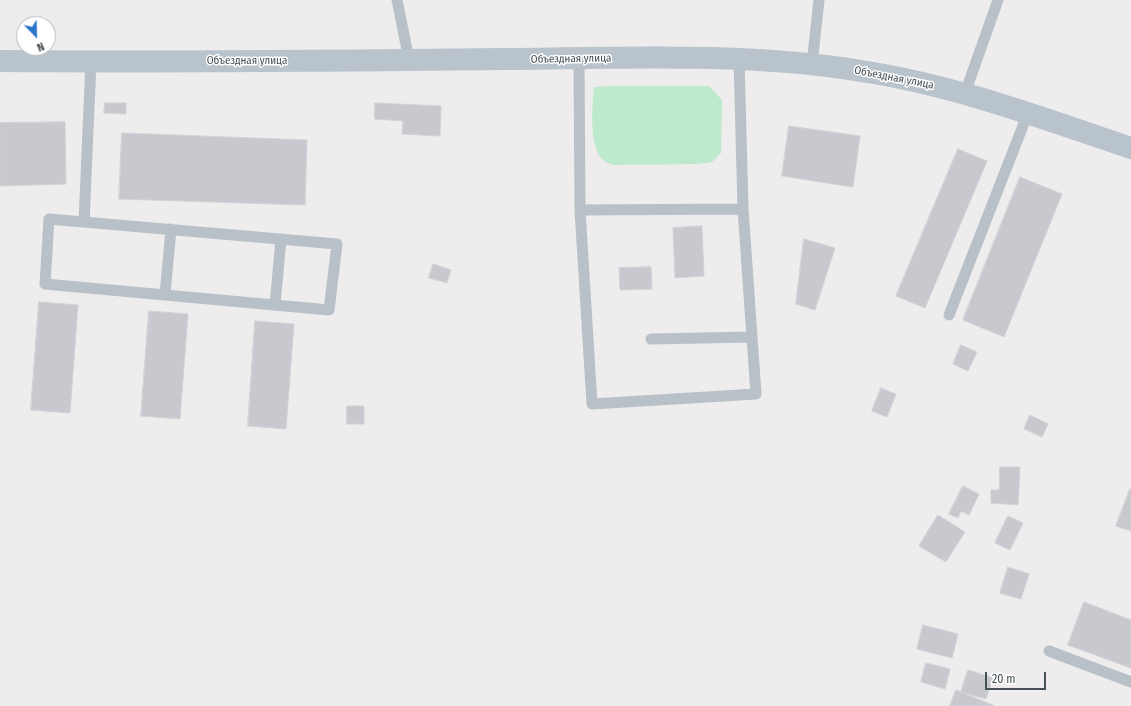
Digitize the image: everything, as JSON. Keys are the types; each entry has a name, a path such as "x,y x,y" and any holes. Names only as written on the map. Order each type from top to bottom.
{"main road":[{"name":"Объездная улица","path":"0,61 92,62 579,59 739,60 812,64 893,76 965,93 1131,148"}],"lane":[{"path":"397,0 409,60"},
{"path":"812,64 819,0"},
{"path":"965,93 998,0"},
{"path":"579,59 580,210 592,404 756,394 743,209 739,60"},
{"path":"84,222 92,62"},
{"path":"949,315 1028,114"},
{"path":"580,210 743,209"},
{"path":"49,219 84,222 337,244 329,310 46,284 49,219"},
{"path":"165,295 171,229"},
{"path":"275,306 281,239"},
{"path":"651,339 752,337"},
{"path":"1049,651 1131,682"}],"green space":[{"path":"709,86 722,100 721,153 712,162 698,164 613,165 606,162 598,153 595,145 592,125 594,87"}],"building":[{"path":"105,103 126,103 126,114 104,113"},
{"path":"375,103 441,106 440,136 402,134 403,121 375,119"},
{"path":"65,122 66,184 0,186 0,123"},
{"path":"789,126 860,136 853,187 782,176"},
{"path":"122,133 307,140 305,205 119,199"},
{"path":"958,149 987,161 925,308 896,296"},
{"path":"1020,177 1062,194 1004,337 963,320"},
{"path":"702,226 704,276 675,278 673,228"},
{"path":"804,239 835,248 815,310 796,304"},
{"path":"433,264 451,270 447,283 429,278"},
{"path":"651,267 652,289 620,290 619,268"},
{"path":"39,302 78,305 70,413 31,410"},
{"path":"149,311 188,314 180,419 141,416"},
{"path":"255,321 294,324 286,429 248,426"},
{"path":"961,345 977,352 968,371 953,364"},
{"path":"881,388 896,394 887,417 872,411"},
{"path":"347,406 364,406 364,424 347,424"},
{"path":"1030,415 1048,424 1042,437 1024,429"},
{"path":"1000,467 1020,467 1018,505 991,503 991,490 999,490"},
{"path":"963,486 979,494 969,515 961,511 958,518 949,514"},
{"path":"1131,489 1131,531 1116,526"},
{"path":"938,515 965,532 946,562 919,546"},
{"path":"1008,516 1023,523 1010,550 995,543"},
{"path":"1008,567 1029,574 1021,599 1000,593"},
{"path":"1084,602 1131,620 1131,668 1068,645"},
{"path":"923,625 958,634 952,658 917,649"},
{"path":"926,663 950,669 945,689 921,682"},
{"path":"968,670 993,678 986,699 961,692"},
{"path":"956,690 995,706 950,706"}]}
